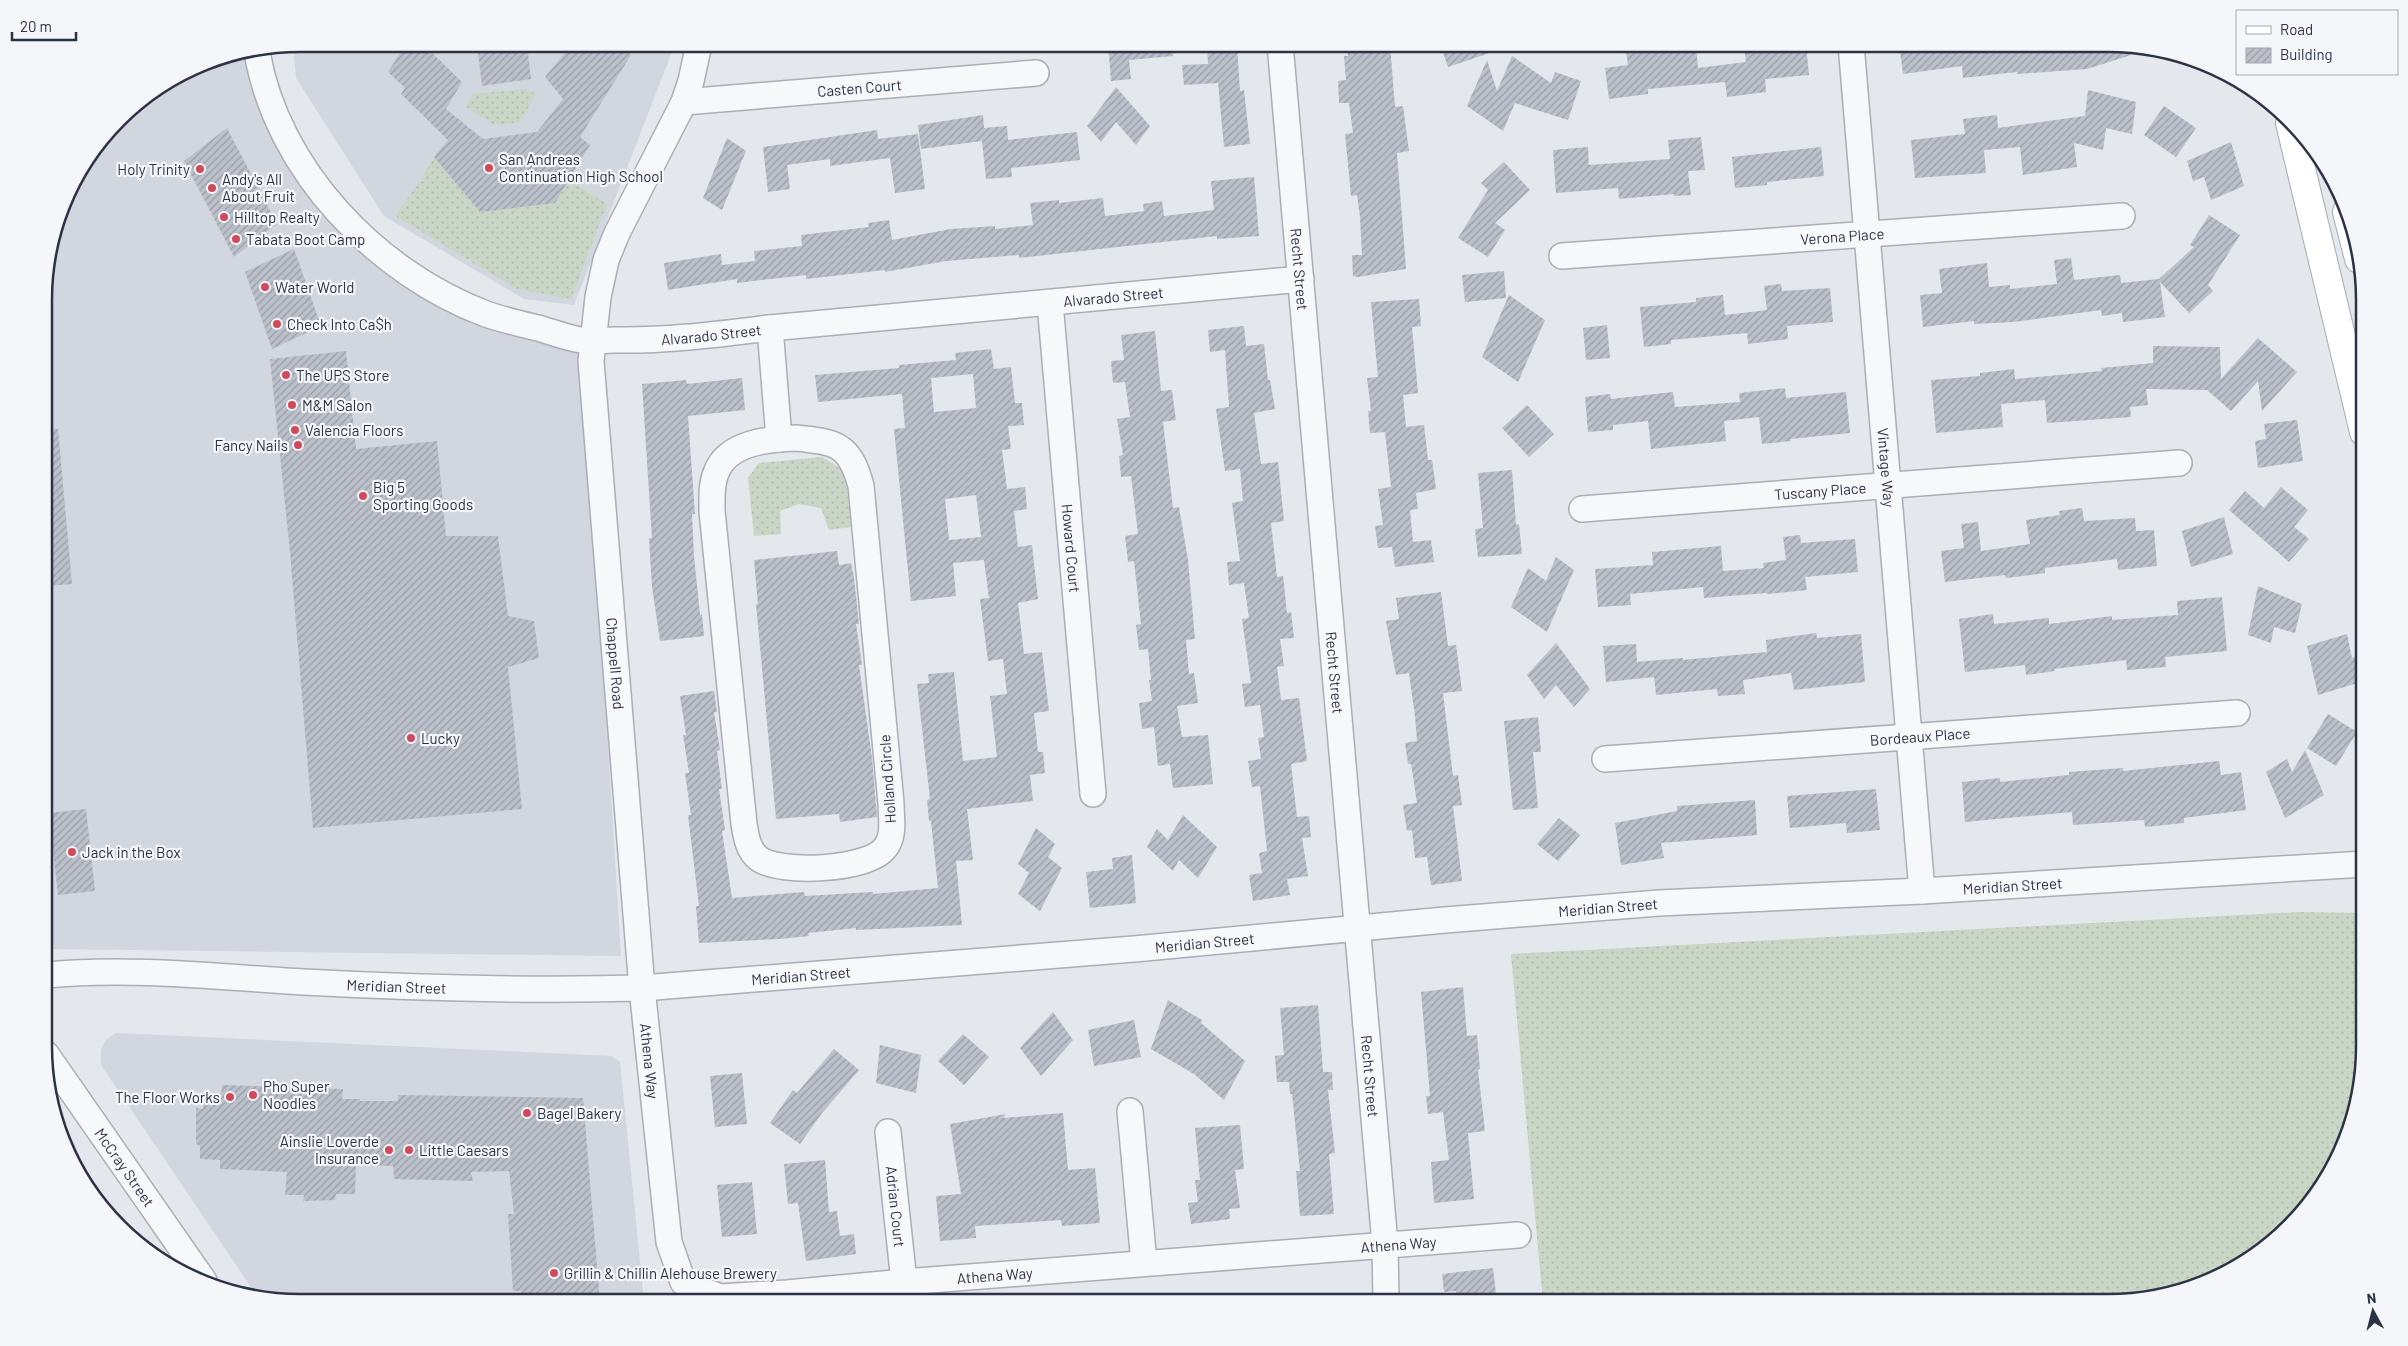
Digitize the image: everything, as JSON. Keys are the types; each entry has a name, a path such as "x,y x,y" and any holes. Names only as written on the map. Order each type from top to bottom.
{"main road":[{"path":"2293,136 2356,399"}],"street":[{"name":"Chappell Road","path":"642,988 591,360 598,297 606,260 684,102 691,82 697,52"},
{"name":"Recht Street","path":"1281,52 1385,1244 1386,1294"},
{"name":"Vintage Way","path":"1852,52 1922,891"},
{"name":"Alvarado Street","path":"258,56 271,107 284,133 331,204 358,231 367,243 410,276 467,306 488,315 583,341 706,336 770,328 1301,279"},
{"name":"Casten Court","path":"684,102 1036,73"},
{"name":"Verona Place","path":"1562,256 2122,216"},
{"name":"Howard Court","path":"1050,303 1093,794"},
{"path":"770,328 779,439"},
{"name":"Holland Circle","path":"796,438 834,444 848,454 856,467 861,486 891,803 891,834 889,842 879,854 848,864 798,868 766,864 753,853 744,824 712,511 712,486 716,471 725,458 732,453 750,444 779,439 796,438"},
{"name":"Tuscany Place","path":"1582,509 2179,463"},
{"name":"Bordeaux Place","path":"1605,759 2237,713"},
{"name":"Meridian Street","path":"52,975 176,974 470,988 574,990 642,988 1144,948 1659,903 1922,891 2356,864"},
{"name":"Athena Way","path":"642,988 668,1242 683,1282 713,1294"},
{"name":"McCray Street","path":"53,1065 197,1271"},
{"path":"1130,1111 1144,1263"},
{"name":"Adrian Court","path":"888,1132 904,1282"},
{"name":"Athena Way","path":"817,1294 904,1282 1518,1235"}],"shaded area":[{"name":"San Andreas Continuation High School","path":"294,52 672,52 574,305 524,299 384,216 296,78"},
{"path":"257,56 284,133 388,269 583,341 621,956 52,949 52,301 57,252 71,206 78,191 94,163 114,137 137,114 163,94 191,78 236,61"},
{"path":"116,1033 611,1056 620,1062 643,1294 301,1294 252,1289 101,1065 101,1050 105,1041"}],"green space":[{"path":"525,89 536,94 520,122 494,125 466,107 472,94"},
{"path":"434,157 480,212 555,203 569,180 607,204 571,299 517,289 395,216 422,178"},
{"path":"822,457 845,471 851,527 829,530 821,508 799,504 780,511 781,534 754,536 748,478 759,463"},
{"path":"2298,912 2356,913 2356,1045 2351,1094 2337,1140 2330,1155 2314,1183 2283,1221 2245,1252 2217,1268 2202,1275 2156,1289 2107,1294 1542,1294 1511,954"}],"building":[{"path":"401,52 431,52 462,82 446,109 483,139 537,132 563,99 545,77 565,52 628,52 631,55 580,137 590,145 555,203 480,212 434,157 448,140 401,94 405,88 388,72"},
{"path":"478,52 528,52 531,79 482,86"},
{"path":"1109,52 1173,52 1173,56 1129,60 1131,79 1111,81"},
{"path":"1207,52 1238,52 1240,91 1244,90 1250,144 1224,147 1218,83 1184,85 1182,65 1208,64"},
{"path":"1348,52 1391,52 1395,107 1403,106 1409,151 1397,153 1406,269 1358,277 1353,276 1352,255 1362,255 1360,217 1357,195 1351,196 1345,134 1353,133 1349,103 1339,103 1338,81 1346,80 1344,56 1348,56"},
{"path":"1443,52 1492,52 1448,67"},
{"path":"1626,52 1697,52 1698,68 1746,62 1745,52 1807,52 1809,75 1765,79 1766,92 1727,97 1725,82 1648,89 1648,94 1609,99 1605,68 1628,65"},
{"path":"1900,52 2107,52 2134,54 2087,69 2017,74 2017,72 1963,78 1962,66 1903,74"},
{"path":"1512,56 1551,83 1555,72 1581,81 1568,120 1515,103 1503,131 1467,106 1487,60 1497,91"},
{"path":"1116,87 1150,126 1136,145 1116,122 1101,142 1087,126"},
{"path":"2088,90 2136,102 2132,134 2106,128 2103,150 2074,143 2077,167 2023,175 2020,147 1984,150 1986,173 1915,178 1911,140 1965,134 1963,119 1997,115 1998,128 2085,116"},
{"path":"2164,106 2196,128 2176,157 2144,135"},
{"path":"983,115 984,128 1007,126 1008,140 1077,132 1080,160 1011,168 1012,177 986,179 982,141 921,149 918,125"},
{"path":"227,128 277,224 234,257 184,161"},
{"path":"877,130 878,139 918,134 925,189 895,193 890,158 830,166 830,159 787,165 790,189 768,192 763,147"},
{"path":"1701,137 1705,170 1688,171 1691,195 1674,196 1674,194 1619,199 1618,188 1556,193 1553,150 1588,147 1589,165 1670,159 1668,140"},
{"path":"727,138 746,151 722,210 703,198"},
{"path":"2231,142 2244,186 2211,200 2204,177 2193,181 2187,161"},
{"path":"1821,147 1824,176 1767,182 1767,185 1735,188 1732,157"},
{"path":"1504,162 1530,190 1495,223 1505,230 1488,257 1458,238 1488,190 1481,183"},
{"path":"1254,177 1259,236 1217,239 1217,236 1019,258 1019,255 946,261 885,272 885,270 806,279 806,275 737,283 737,279 668,290 664,263 721,254 722,265 755,261 754,251 802,246 801,235 869,227 868,223 889,220 892,240 951,229 995,226 995,229 1033,225 1030,203 1059,200 1059,203 1103,198 1105,216 1144,211 1143,204 1162,201 1164,216 1214,210 1211,181"},
{"path":"2209,215 2240,235 2208,285 2213,291 2189,313 2160,282 2165,317 2123,322 2122,313 2102,316 2101,310 2013,322 1974,324 1974,321 1923,327 1920,295 1942,293 1939,269 1987,263 1989,287 2010,285 2010,289 2057,284 2054,260 2071,258 2074,280 2120,275 2121,283 2159,279 2194,247 2190,245"},
{"path":"294,249 321,326 272,349 245,272"},
{"path":"1504,271 1506,298 1465,302 1462,275"},
{"path":"1781,284 1782,291 1830,288 1833,322 1787,326 1788,339 1748,344 1747,333 1671,340 1671,344 1644,347 1640,307 1696,302 1696,298 1723,295 1725,315 1767,310 1764,286"},
{"path":"1509,295 1545,320 1518,382 1482,357"},
{"path":"1419,299 1421,326 1412,327 1418,393 1403,395 1406,427 1424,425 1428,460 1432,460 1436,489 1416,493 1418,509 1410,510 1413,542 1431,540 1434,562 1395,567 1392,547 1378,548 1375,526 1383,525 1378,489 1391,487 1385,432 1370,433 1368,411 1371,411 1367,378 1378,377 1371,302"},
{"path":"1607,325 1610,358 1586,360 1583,328"},
{"path":"1244,326 1246,346 1264,344 1268,380 1270,380 1275,409 1254,413 1261,464 1278,462 1284,521 1271,523 1277,577 1283,576 1287,613 1291,612 1294,638 1280,639 1284,666 1277,667 1281,700 1299,698 1307,761 1291,764 1297,817 1309,816 1311,837 1302,838 1308,876 1287,879 1290,895 1253,901 1249,875 1262,873 1259,853 1267,851 1260,786 1252,787 1248,761 1261,759 1258,738 1264,737 1260,705 1245,707 1242,684 1251,683 1242,619 1249,618 1244,583 1229,585 1227,562 1240,561 1232,503 1243,501 1240,469 1225,471 1216,409 1229,407 1225,350 1210,352 1208,330"},
{"path":"1155,331 1161,391 1172,390 1176,420 1163,422 1173,508 1179,507 1188,560 1195,639 1186,640 1189,674 1194,673 1198,703 1177,706 1182,737 1208,735 1213,784 1173,788 1170,764 1158,766 1154,727 1142,729 1139,703 1152,701 1149,680 1151,680 1148,649 1139,650 1136,625 1141,624 1134,561 1128,562 1125,536 1138,534 1131,476 1121,477 1119,456 1123,455 1117,419 1130,417 1125,382 1113,383 1111,361 1124,360 1121,335"},
{"path":"2258,338 2297,372 2262,411 2258,381 2231,411 2207,390 2146,389 2148,405 2130,407 2131,417 2047,423 2045,400 2001,404 2003,427 1936,433 1931,380 1980,376 1980,373 2014,369 2015,379 2102,371 2101,368 2153,363 2153,346 2220,347 2221,379"},
{"path":"991,349 994,369 1011,367 1015,403 1022,403 1024,425 1008,426 1011,449 1002,450 1007,489 1025,487 1027,509 1014,511 1018,547 1032,545 1038,599 1018,603 1024,654 1042,652 1049,711 1034,713 1038,752 1043,752 1045,773 1030,775 1033,801 967,809 973,860 956,861 962,925 856,930 856,928 808,933 809,936 779,939 699,943 696,906 699,906 688,815 691,815 685,773 689,773 683,735 686,735 680,696 714,691 717,712 714,712 720,750 717,751 722,789 719,789 725,830 722,831 732,898 804,892 805,896 873,892 873,894 938,888 931,821 929,821 927,800 930,799 917,684 929,683 928,674 954,672 963,761 997,757 990,696 1007,694 1003,659 988,661 980,599 989,598 984,560 953,563 956,596 911,601 894,429 905,428 902,394 818,402 815,375 899,368 899,365 956,360 955,353","holes":["973,374 976,408 934,412 931,378","976,495 981,537 949,540 945,499"]},
{"name":"Lucky","path":"346,351 356,449 437,441 446,536 498,536 508,616 534,621 539,658 508,667 522,809 313,828 290,552 270,359"},
{"path":"742,378 745,410 688,416 695,514 692,514 694,556 704,636 660,641 652,587 649,538 652,538 642,384 686,380 687,384"},
{"path":"1785,388 1786,398 1846,392 1850,433 1762,444 1759,417 1724,421 1726,441 1651,449 1648,421 1613,425 1613,430 1588,432 1585,397 1610,394 1611,399 1673,392 1675,407 1740,402 1739,393"},
{"path":"1527,405 1554,434 1529,457 1502,428"},
{"path":"2297,420 2303,461 2258,468 2255,441 2266,439 2264,424"},
{"path":"52,429 58,429 72,584 52,586"},
{"path":"1512,470 1516,525 1519,524 1522,554 1478,557 1475,529 1483,528 1478,473"},
{"path":"2281,487 2308,510 2294,527 2309,539 2289,562 2229,510 2245,491 2264,508"},
{"path":"2082,508 2084,521 2135,518 2136,531 2154,530 2157,566 2118,570 2117,559 2045,568 2045,573 2006,578 2005,575 1945,582 1941,551 1964,548 1961,524 1978,522 1981,551 2030,544 2026,520 2060,515 2059,511"},
{"path":"2224,517 2233,554 2191,567 2182,531"},
{"path":"1800,535 1801,543 1855,539 1858,572 1805,577 1807,590 1704,598 1703,587 1630,594 1631,605 1598,607 1595,569 1653,565 1652,552 1721,546 1723,571 1764,568 1763,563 1786,560 1783,537"},
{"path":"837,551 839,565 851,563 854,578 859,624 856,624 862,665 859,665 872,758 877,817 840,822 839,814 776,819 756,604 758,604 754,560"},
{"path":"1556,557 1574,570 1547,632 1511,607 1528,568 1546,581"},
{"path":"2258,586 2302,604 2295,633 2274,627 2271,643 2248,635"},
{"path":"1441,592 1448,646 1456,645 1462,691 1443,693 1453,776 1458,775 1462,805 1453,806 1462,881 1431,885 1427,857 1415,858 1412,830 1407,831 1403,805 1417,803 1411,764 1408,764 1405,743 1417,741 1415,716 1409,673 1396,675 1386,621 1399,619 1396,598"},
{"path":"2222,597 2227,651 2165,657 2166,667 2127,670 2126,660 2054,669 2055,671 2026,675 2025,665 1965,672 1959,619 1993,614 1994,624 2049,618 2049,624 2112,616 2112,620 2178,615 2177,601"},
{"path":"1816,633 1817,638 1861,634 1865,682 1794,690 1791,673 1743,680 1745,694 1718,696 1717,689 1656,695 1654,677 1606,682 1603,646 1636,644 1637,662 1683,658 1683,660 1767,652 1766,640"},
{"path":"2347,634 2352,658 2356,657 2356,683 2318,695 2307,646"},
{"path":"1556,643 1590,689 1574,707 1556,685 1544,699 1527,675"},
{"path":"2328,714 2356,731 2336,766 2307,748"},
{"path":"1538,717 1541,752 1533,752 1538,808 1513,810 1504,721"},
{"path":"2305,750 2324,795 2285,818 2266,772 2287,759 2292,772"},
{"path":"2219,761 2221,775 2241,772 2246,810 2184,818 2184,823 2145,827 2144,820 2073,825 2072,812 1965,822 1962,782 2000,778 2000,782 2069,775 2069,772 2123,768 2123,771"},
{"path":"1876,789 1880,830 1847,833 1846,823 1790,828 1787,796"},
{"path":"1755,800 1757,835 1661,843 1664,858 1621,865 1615,823 1677,811 1677,806"},
{"name":"Jack in the Box","path":"86,809 95,891 58,895 52,840 52,813"},
{"path":"1183,815 1217,847 1198,878 1179,860 1173,871 1147,847 1157,829 1168,840"},
{"path":"1559,818 1580,835 1558,861 1537,844"},
{"path":"1036,828 1055,844 1048,857 1062,868 1040,911 1018,894 1029,873 1018,864"},
{"path":"1132,855 1136,903 1090,908 1086,872 1113,869 1112,858"},
{"path":"1463,987 1467,1036 1477,1035 1480,1069 1478,1070 1485,1131 1468,1133 1474,1199 1434,1203 1431,1162 1449,1160 1443,1112 1428,1114 1426,1096 1430,1096 1421,992"},
{"path":"1168,1000 1202,1020 1201,1023 1245,1061 1224,1100 1194,1074 1151,1049"},
{"path":"1318,1005 1323,1072 1332,1072 1333,1090 1328,1090 1335,1153 1329,1154 1334,1214 1300,1216 1296,1171 1300,1171 1292,1094 1290,1094 1289,1082 1277,1082 1275,1056 1284,1055 1280,1008"},
{"path":"1053,1012 1073,1040 1041,1076 1020,1048"},
{"path":"1134,1020 1141,1057 1094,1066 1088,1030"},
{"path":"963,1034 989,1057 964,1085 938,1061"},
{"path":"880,1045 921,1055 916,1093 876,1083"},
{"path":"834,1049 859,1070 822,1113 800,1144 770,1123 793,1090 797,1093"},
{"path":"742,1073 747,1124 715,1127 710,1076"},
{"path":"222,1085 343,1089 342,1099 360,1099 360,1101 398,1101 398,1095 583,1098 599,1294 521,1294 521,1291 513,1291 508,1214 514,1214 509,1171 471,1172 473,1181 394,1179 393,1166 356,1165 355,1194 336,1194 335,1200 303,1201 304,1195 285,1195 287,1172 220,1169 220,1160 200,1159 200,1146 196,1144 196,1108 203,1109 204,1093 221,1094"},
{"path":"1063,1113 1068,1170 1095,1168 1100,1223 1062,1226 1061,1220 975,1226 976,1238 940,1241 936,1196 961,1194 950,1124 1006,1114 1003,1118"},
{"path":"1240,1125 1244,1169 1235,1170 1240,1208 1229,1209 1230,1219 1191,1224 1188,1203 1198,1202 1195,1180 1200,1180 1195,1128"},
{"path":"825,1160 829,1212 837,1211 840,1236 854,1234 856,1254 806,1261 798,1203 788,1204 784,1164"},
{"path":"752,1182 757,1234 722,1237 717,1185"},
{"path":"1493,1268 1496,1294 1456,1294 1456,1291 1444,1292 1442,1274"}],"place":[{"name":"San Andreas Continuation High School","path":"489,168"},
{"name":"Holy Trinity","path":"200,169"},
{"name":"Andy's All About Fruit","path":"212,188"},
{"name":"Hilltop Realty","path":"224,217"},
{"name":"Tabata Boot Camp","path":"236,239"},
{"name":"Water World","path":"265,287"},
{"name":"Check Into Ca$h","path":"277,324"},
{"name":"The UPS Store","path":"286,375"},
{"name":"M&M Salon","path":"292,405"},
{"name":"Valencia Floors","path":"295,430"},
{"name":"Fancy Nails","path":"298,445"},
{"name":"Big 5 Sporting Goods","path":"363,496"},
{"name":"Lucky","path":"411,738"},
{"name":"Jack in the Box","path":"72,852"},
{"name":"Pho Super Noodles","path":"253,1095"},
{"name":"The Floor Works","path":"230,1097"},
{"name":"Bagel Bakery","path":"527,1113"},
{"name":"Ainslie Loverde Insurance","path":"389,1150"},
{"name":"Little Caesars","path":"409,1150"},
{"name":"Grillin & Chillin Alehouse Brewery","path":"554,1273"}]}
